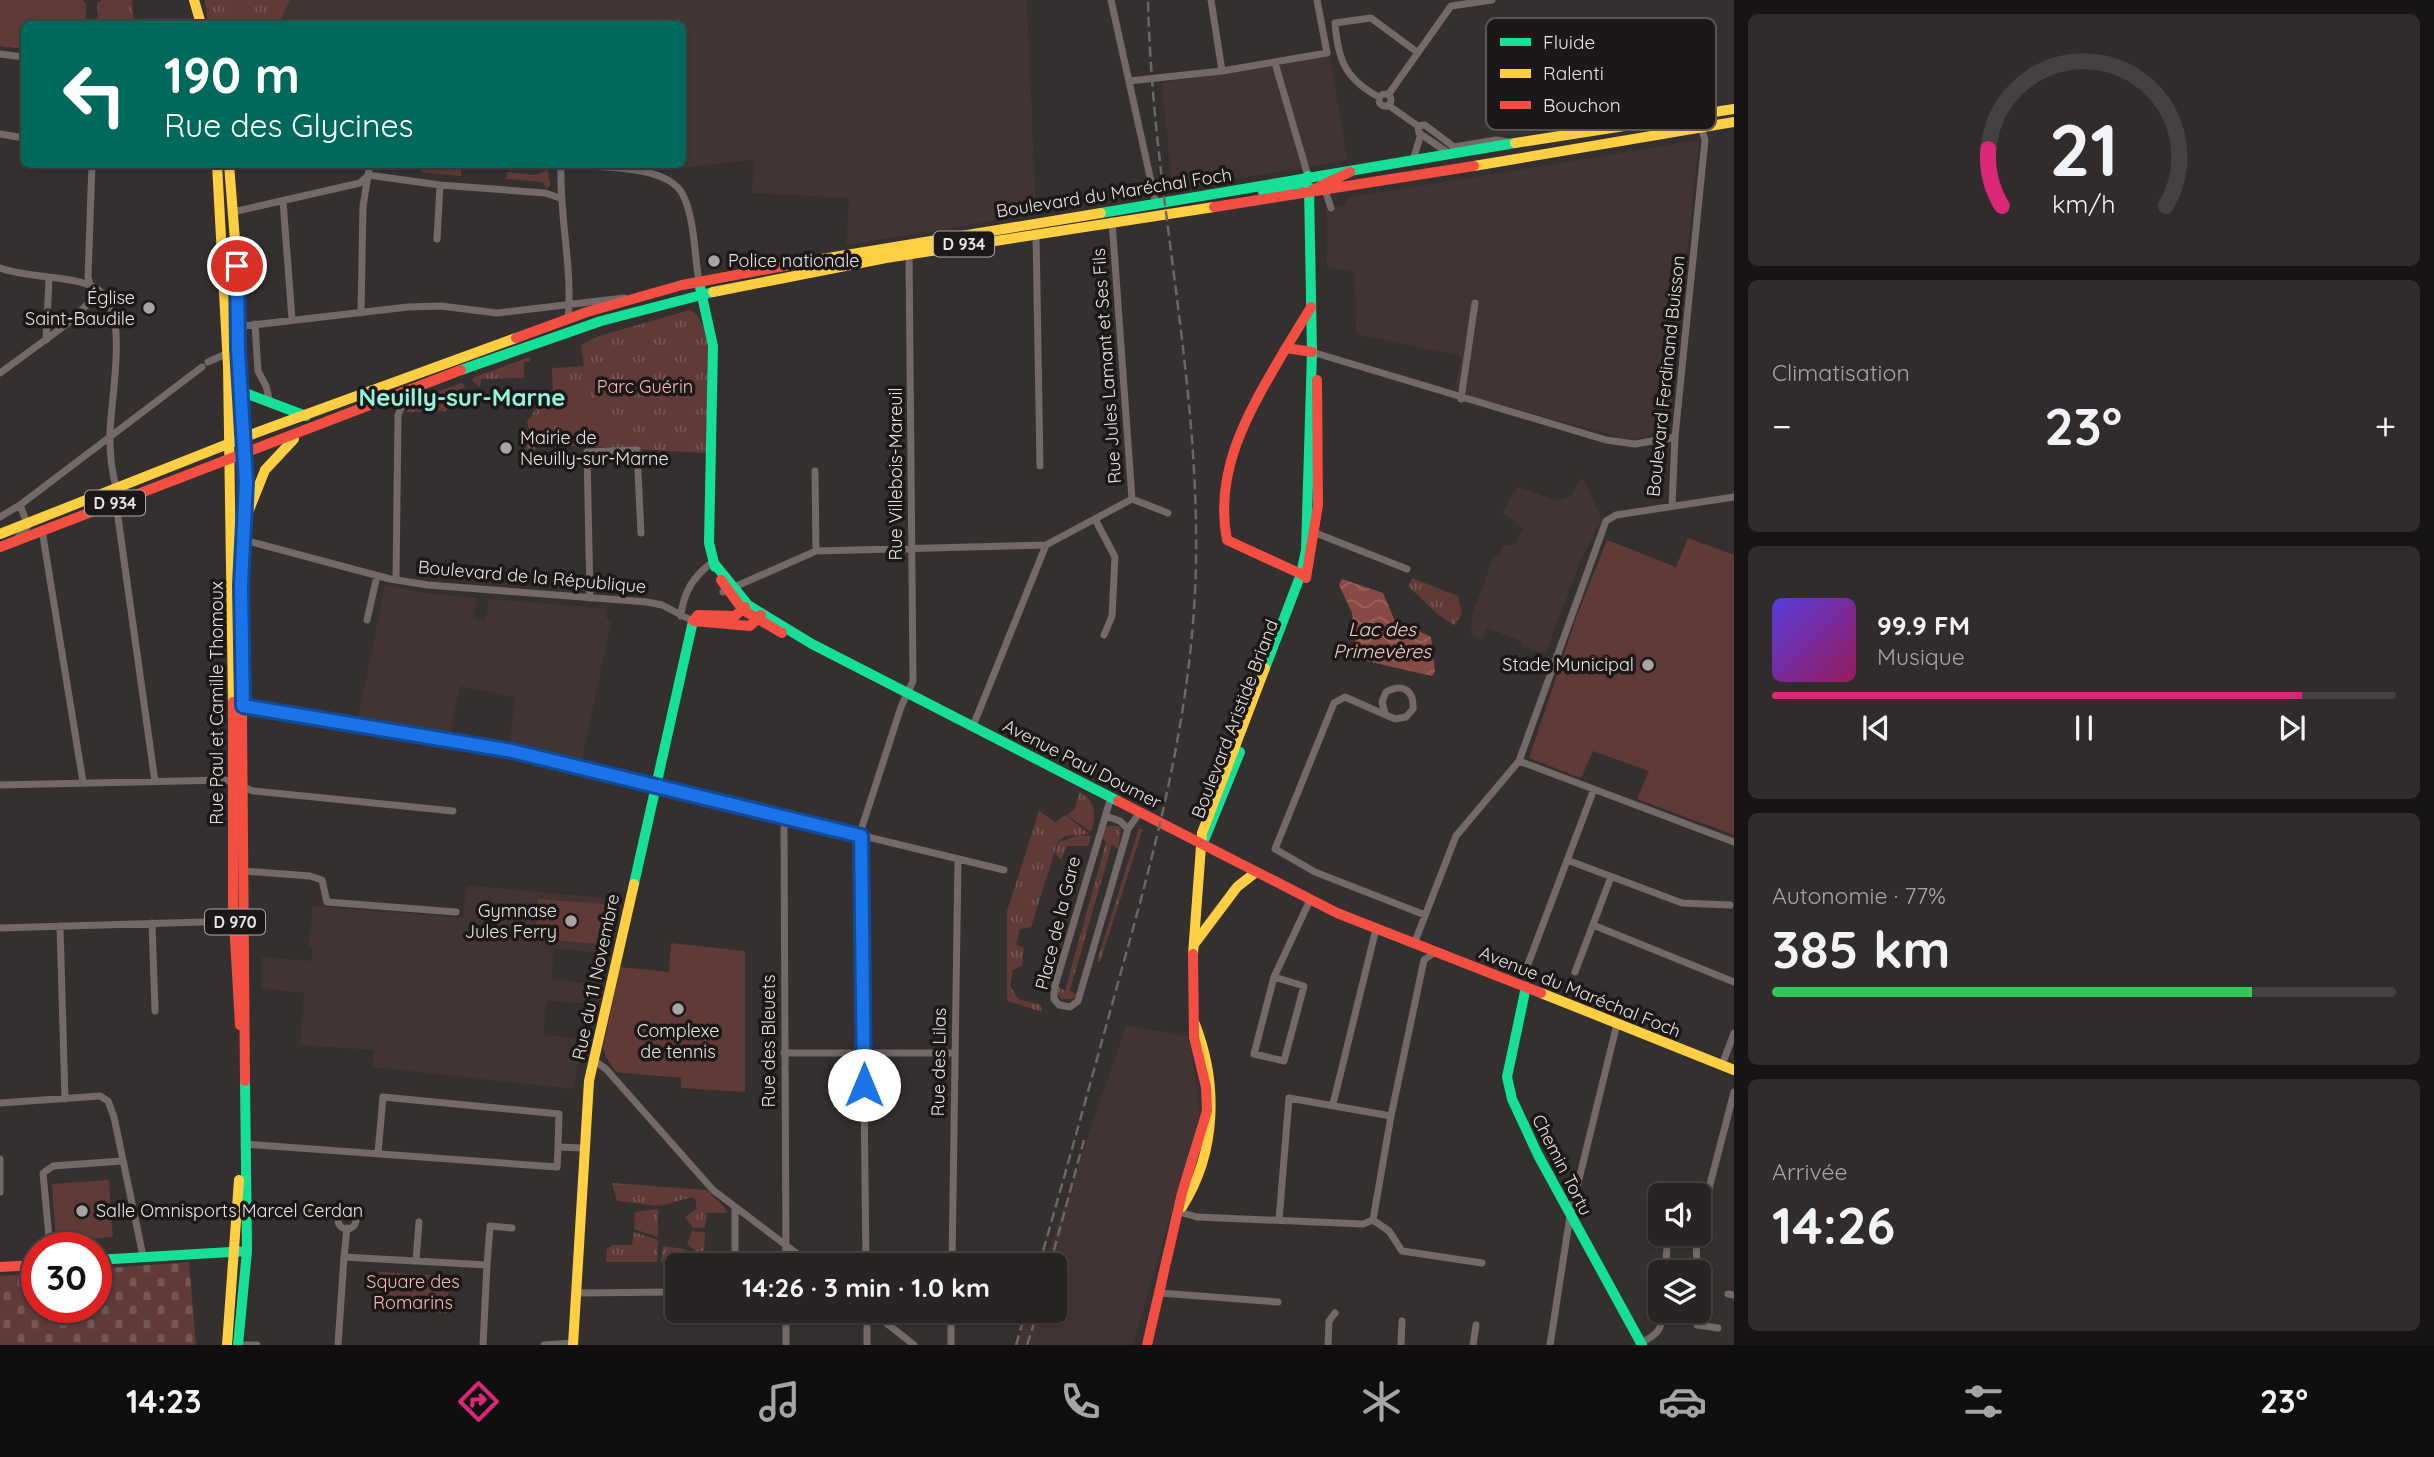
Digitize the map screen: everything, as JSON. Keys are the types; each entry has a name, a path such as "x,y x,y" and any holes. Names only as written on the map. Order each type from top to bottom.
{"main road":[{"path":"195,3 199,21"},
{"name":"D 934","path":"1716,112 1734,109"},
{"name":"D 934","path":"1716,127 1734,122"},
{"name":"Boulevard du Maréchal Foch","path":"701,291 769,268 1156,205 1454,151 1522,144 1610,130"},
{"name":"Boulevard du Maréchal Foch","path":"701,291 909,253 1702,131"},
{"path":"1454,151 1455,169"},
{"name":"D 970","path":"217,168 240,388"},
{"name":"D 970","path":"228,353 232,328 233,212 229,168"},
{"path":"1310,192 1322,182 1340,179 1356,169"},
{"path":"1227,205 1254,193 1299,185 1308,176"},
{"name":"Boulevard Aristide Briand","path":"1202,843 1213,822 1303,587 1312,532 1317,372 1312,352 1308,176"},
{"name":"D 934","path":"0,534 244,438 568,320 635,298 701,291"},
{"name":"D 934","path":"0,547 232,461 384,399 572,330 701,291"},
{"name":"Avenue Paul Doumer","path":"701,291 713,346 709,543 713,562 727,590 759,618 1310,900 1376,929"},
{"path":"1301,574 1227,540 1224,531 1223,477 1259,393 1312,303"},
{"path":"568,320 572,330"},
{"path":"1286,348 1312,352"},
{"name":"Rue Paul et Camille Thomoux","path":"228,353 238,706 244,787 244,871 240,921"},
{"path":"240,388 306,416"},
{"name":"Rue Paul et Camille Thomoux","path":"238,1345 247,1251 240,921 232,783 246,515 240,388"},
{"path":"246,515 265,470 299,434"},
{"name":"Boulevard Aristide Briand","path":"1202,843 1206,821 1301,574 1312,532"},
{"path":"693,621 698,615 730,617 745,607"},
{"name":"Avenue Paul Doumer","path":"693,621 750,626 759,618"},
{"name":"Rue du 11 Novembre","path":"573,1344 584,1148 593,1060 693,621"},
{"path":"1147,1345 1179,1212 1189,1196 1214,1108 1213,1085 1194,1020 1191,982 1202,843"},
{"path":"1235,862 1237,887"},
{"path":"1194,944 1237,887 1256,872"},
{"name":"Avenue du Maréchal Foch","path":"1376,929 1734,1070"},
{"name":"Chemin Tortu","path":"1525,987 1507,1077 1517,1110 1570,1216 1642,1344"},
{"name":"Rue Paul et Camille Thomoux","path":"227,1345 232,1252 244,1144"},
{"path":"112,1259 247,1251"},
{"path":"0,1267 21,1266"}],"street":[{"path":"1111,0 1156,205"},
{"path":"1211,0 1222,71"},
{"path":"1129,81 1222,71 1327,53 1317,0"},
{"path":"1384,96 1451,6 1492,0"},
{"path":"1413,160 1421,135 1418,126 1388,105 1390,100 1350,75 1338,55 1335,23 1371,18 1417,52"},
{"path":"0,54 21,57"},
{"path":"1275,62 1308,176"},
{"path":"1418,126 1425,125 1454,151"},
{"name":"Boulevard Ferdinand Buisson","path":"1414,944 1456,836 1520,761 1606,521 1616,515 1672,506 1675,437 1702,131"},
{"path":"0,134 21,138"},
{"path":"1421,135 1454,151"},
{"path":"0,373 46,340 93,299 88,265 92,168"},
{"path":"361,313 363,206 369,168"},
{"path":"561,168 560,198 568,320"},
{"path":"603,168 645,172 668,178 679,189 686,204 701,291"},
{"path":"233,212 360,183 368,175"},
{"path":"368,175 440,185 545,193 560,198"},
{"path":"437,239 440,185"},
{"path":"1325,190 1331,208"},
{"path":"283,201 292,319"},
{"name":"Rue Jules Lamant et Ses Fils","path":"727,590 817,551 1046,545 1132,499 1112,221"},
{"path":"1036,233 1040,466"},
{"name":"Rue Villebois-Mareuil","path":"866,1253 861,836 863,823 913,681 909,253"},
{"path":"0,278 0,268 91,285 107,300 115,333 117,361 109,438 116,487"},
{"path":"46,340 49,279"},
{"path":"232,328 422,306 497,313 635,298"},
{"path":"1461,399 1475,303"},
{"path":"255,324 258,371 267,386 270,403"},
{"path":"1312,352 1461,399 1622,444 1675,437"},
{"path":"0,517 20,505 205,364 228,353"},
{"path":"398,415 410,390"},
{"path":"384,399 394,406 398,415 396,580"},
{"path":"590,598 587,452 637,450 640,533"},
{"path":"815,471 817,551"},
{"path":"1672,506 1734,497"},
{"path":"1132,499 1168,513"},
{"path":"116,503 155,782"},
{"path":"12,542 26,530 28,522 20,505"},
{"path":"1095,519 1115,557 1112,616 1104,635"},
{"path":"42,530 83,782"},
{"path":"1312,532 1407,569"},
{"name":"Boulevard de la République","path":"244,540 396,580 444,588 662,605 693,621"},
{"path":"973,726 1046,545"},
{"path":"681,616 685,596 699,572 713,562"},
{"path":"366,620 377,576"},
{"path":"1385,713 1382,702 1386,692 1396,687 1407,689 1414,698 1413,709 1406,718 1395,719 1345,697 1334,703 1275,849 1315,872 1425,915"},
{"path":"238,706 512,751 1004,870"},
{"path":"1520,761 1734,842"},
{"path":"0,785 225,780 253,791 453,811"},
{"path":"1525,972 1594,789"},
{"name":"Place de la Gare","path":"1111,797 1092,852 1054,989 1054,999 1059,1005 1070,1007 1078,1001 1128,829 1140,812"},
{"path":"1106,816 1120,821 1128,829"},
{"name":"Rue des Bleuets","path":"786,1253 784,829 787,817"},
{"name":"Rue des Lilas","path":"952,1253 958,859"},
{"path":"1567,860 1682,902 1730,905"},
{"path":"244,871 310,876 322,880 327,902 456,912"},
{"path":"1575,972 1611,877"},
{"path":"1274,977 1304,986 1284,1061 1254,1054 1274,977 1310,900"},
{"path":"0,928 240,921"},
{"path":"152,923 155,1011"},
{"path":"1593,925 1734,981"},
{"path":"60,926 65,1099"},
{"path":"1333,1104 1376,929"},
{"path":"1373,1220 1391,1116 1424,961 1435,952"},
{"path":"1550,1345 1570,1216 1618,1024"},
{"path":"1722,1065 1734,1033"},
{"path":"784,1053 956,1053"},
{"path":"593,1060 606,1069 713,1190 796,1253"},
{"path":"1710,1183 1734,1092"},
{"path":"0,1103 100,1096 108,1101 114,1117 143,1256"},
{"path":"244,1144 557,1167 559,1114 383,1097 378,1153"},
{"path":"1279,1220 1289,1098 1391,1116"},
{"path":"558,1147 584,1148"},
{"path":"0,1159 0,1192"},
{"path":"49,1232 43,1173 53,1166 122,1161"},
{"path":"735,1209 735,1253"},
{"path":"310,1210 351,1212 356,1218 355,1224 346,1228"},
{"path":"344,1212 338,1216 338,1222 346,1228"},
{"path":"1179,1212 1197,1217 1363,1224 1373,1220"},
{"path":"1373,1220 1389,1231 1402,1251 1482,1263"},
{"path":"416,1261 419,1222"},
{"path":"483,1345 490,1226 512,1228"},
{"path":"338,1345 346,1228"},
{"path":"344,1257 487,1265"},
{"path":"577,1293 665,1292"},
{"path":"1160,1293 1278,1302"},
{"path":"1328,1345 1329,1321 1335,1313"},
{"path":"1401,1345 1402,1321"},
{"path":"786,1323 786,1345"},
{"path":"867,1345 868,1323"},
{"path":"885,1323 914,1345"},
{"path":"950,1345 951,1323"},
{"path":"1642,1344 1657,1335 1662,1323"},
{"path":"1697,1323 1717,1328"},
{"path":"1473,1345 1476,1325"},
{"path":"544,1345 573,1344"},
{"path":"238,1345 257,1345"}],"shaded area":[{"path":"290,0 1027,0 1036,214 846,245 849,198 752,193 754,160 686,167 686,21 280,21"},
{"path":"1330,57 1348,160 1173,189 1161,83"},
{"path":"1699,140 1669,422 1654,434 1631,440 1473,397 1455,390 1461,356 1356,334 1355,271 1327,267 1326,208 1346,205 1346,198"},
{"path":"1582,477 1602,519 1579,564 1546,652 1540,653 1521,646 1521,641 1487,628 1482,640 1471,635 1472,615 1494,556 1498,557 1503,545 1515,545 1523,528 1503,513 1518,487 1558,501 1572,495"},
{"path":"385,585 423,593 477,598 473,619 484,622 489,599 608,609 606,618 612,620 582,760 509,743 515,697 460,686 450,734 358,718"},
{"path":"466,885 615,899 603,953 554,948 552,979 585,983 584,991 594,992 592,1004 547,1001 543,1035 583,1039 574,1089 373,1067 373,1050 300,1045 304,993 262,988 262,957 312,961 313,949 308,948 313,906 463,918"},
{"path":"1126,1025 1189,1037 1200,1115 1133,1345 1017,1345 1024,1323 1067,1323 1067,1253 1048,1253"}],"green space":[{"path":"0,0 83,0 86,4 86,21 21,21 21,49 0,46"},
{"path":"102,0 132,0 134,21 98,21 97,3"},
{"path":"205,0 290,0 280,21 208,21"},
{"path":"421,168 461,168 461,176 421,172"},
{"path":"548,170 550,186 546,189 543,182 507,179 507,172 535,175"},
{"name":"Parc Guérin","path":"690,310 699,318 708,353 710,399 707,453 536,444 535,451 525,450 530,432 527,422 538,406 546,406 553,393 552,368 584,366 581,345 599,336"},
{"path":"530,357 530,362 524,362 524,378 481,379 480,387 472,381 474,377"},
{"path":"461,383 465,385 446,411 407,412 413,401"},
{"path":"577,389 618,419 602,441 561,411"},
{"name":"Stade Municipal","path":"1688,538 1734,555 1734,835 1637,799 1649,771 1593,751 1581,778 1529,758 1576,618 1607,540 1676,567"},
{"path":"1412,578 1458,596 1462,614 1454,625 1436,613 1408,586"},
{"path":"1080,792 1090,800 1094,810 1091,832 1067,815 1074,810"},
{"path":"1039,811 1055,822 1066,815 1089,834 1066,836 1058,841 1031,927 1020,929 1016,944 1024,948 1022,966 1013,970 1010,986 1018,999 1041,1005 1042,1012 1008,1001 1007,997 1007,911"},
{"path":"1107,826 1118,826 1121,829 1118,849 1112,844 1070,990 1077,996 1073,999 1062,999 1057,994 1058,986 1065,991 1106,842 1100,836"},
{"path":"1139,828 1145,831 1142,831 1100,962 1097,961"},
{"path":"1080,835 1091,836 1088,846 1067,846 1061,860 1055,853 1059,842"},
{"name":"Gymnase Jules Ferry","path":"538,899 606,904 603,944 535,939"},
{"name":"Complexe de tennis","path":"671,943 745,951 745,1092 681,1088 681,1078 616,1072 606,1057 603,1047 620,967 669,972"},
{"name":"Salle Omnisports Marcel Cerdan","path":"109,1180 113,1237 112,1232 55,1232 52,1184"},
{"path":"612,1183 707,1190 727,1213 706,1213 705,1228 693,1228 685,1217 696,1209 696,1201 692,1197 660,1206 617,1201"},
{"path":"658,1209 658,1237 634,1229 635,1212"},
{"path":"692,1231 705,1232 704,1253 698,1253 687,1244"},
{"path":"634,1232 658,1240 657,1262 606,1262 607,1249 613,1245 632,1245"},
{"path":"663,1246 684,1249 690,1253 665,1253 665,1262 661,1262"},
{"path":"189,1262 196,1345 0,1345 0,1276 21,1274 21,1323 112,1323 112,1268"},
{"name":"Square des Romarins","path":"379,1272 449,1276 447,1313 377,1309"}],"water":[{"name":"Lac des Primevères","path":"1342,579 1383,593 1394,619 1431,637 1435,672 1432,676 1362,660 1356,645 1352,613 1339,585"}],"railway":[{"path":"1042,1253 1161,819 1181,717 1194,613 1195,490 1190,420 1158,140 1148,0"},
{"path":"1053,1253 1084,1140"},
{"path":"1016,1345 1022,1323"},
{"path":"1027,1345 1034,1323"}],"traffic: fast":[{"path":"1101,213 1515,143"},
{"path":"1263,192 1299,185 1308,176"},
{"path":"1265,668 1301,574 1306,550 1312,352 1309,187"},
{"path":"700,287 713,346 709,543 715,567"},
{"path":"461,370 601,321 713,292"},
{"path":"240,391 306,416"},
{"path":"713,562 748,605 812,644 1118,801"},
{"path":"634,884 693,621"},
{"path":"1205,838 1240,752"},
{"path":"1526,987 1507,1077 1512,1099 1538,1155 1642,1345"},
{"path":"238,1345 247,1251 245,1081"},
{"path":"112,1259 247,1251"}],"traffic: slow":[{"path":"194,0 200,21"},
{"path":"1716,112 1734,109"},
{"path":"1716,125 1734,122"},
{"path":"1515,143 1599,130"},
{"path":"1474,166 1687,130"},
{"path":"217,168 228,366 233,702"},
{"path":"229,168 237,266 238,349 246,482 241,585 242,718"},
{"path":"713,292 886,258 1214,207"},
{"path":"822,259 1101,213"},
{"path":"0,534 258,432 516,338"},
{"path":"249,510 265,470 294,439"},
{"path":"1193,954 1202,833 1265,668"},
{"path":"1195,943 1237,887 1256,872"},
{"path":"573,1345 589,1081 634,884"},
{"path":"1541,993 1734,1070"},
{"path":"1182,1207 1202,1164 1210,1117 1208,1070 1195,1024"},
{"path":"227,1345 239,1180"}],"traffic: jam":[{"path":"1214,207 1474,166"},
{"path":"1312,190 1350,172"},
{"path":"516,338 587,312 682,285 822,259"},
{"path":"1286,348 1311,307"},
{"path":"1301,574 1227,540 1225,488 1230,463 1248,416 1286,348 1312,352"},
{"path":"0,547 461,370"},
{"path":"1306,578 1318,505 1317,380"},
{"path":"721,580 743,610 782,633"},
{"path":"693,621 698,615 735,616 745,607"},
{"path":"693,621 750,626 761,615"},
{"path":"233,702 233,905 240,1025"},
{"path":"242,718 245,1081"},
{"path":"1118,801 1337,913 1541,993"},
{"path":"1147,1345 1182,1193 1207,1111 1206,1087 1194,1037 1193,954"},
{"path":"0,1267 21,1266"}],"place":[{"name":"Police nationale","path":"714,261"},
{"name":"Église Saint-Baudile","path":"149,308"},
{"name":"Mairie de Neuilly-sur-Marne","path":"506,448"},
{"name":"Stade Municipal","path":"1648,665"},
{"name":"Gymnase Jules Ferry","path":"571,921"},
{"name":"Complexe de tennis","path":"678,1009"},
{"name":"Salle Omnisports Marcel Cerdan","path":"82,1211"}],"district":[{"name":"Neuilly-sur-Marne","path":"462,398"}],"route":[{"path":"237,266 238,349 246,482 241,585 243,706 512,751 861,836 864,1085"}]}
